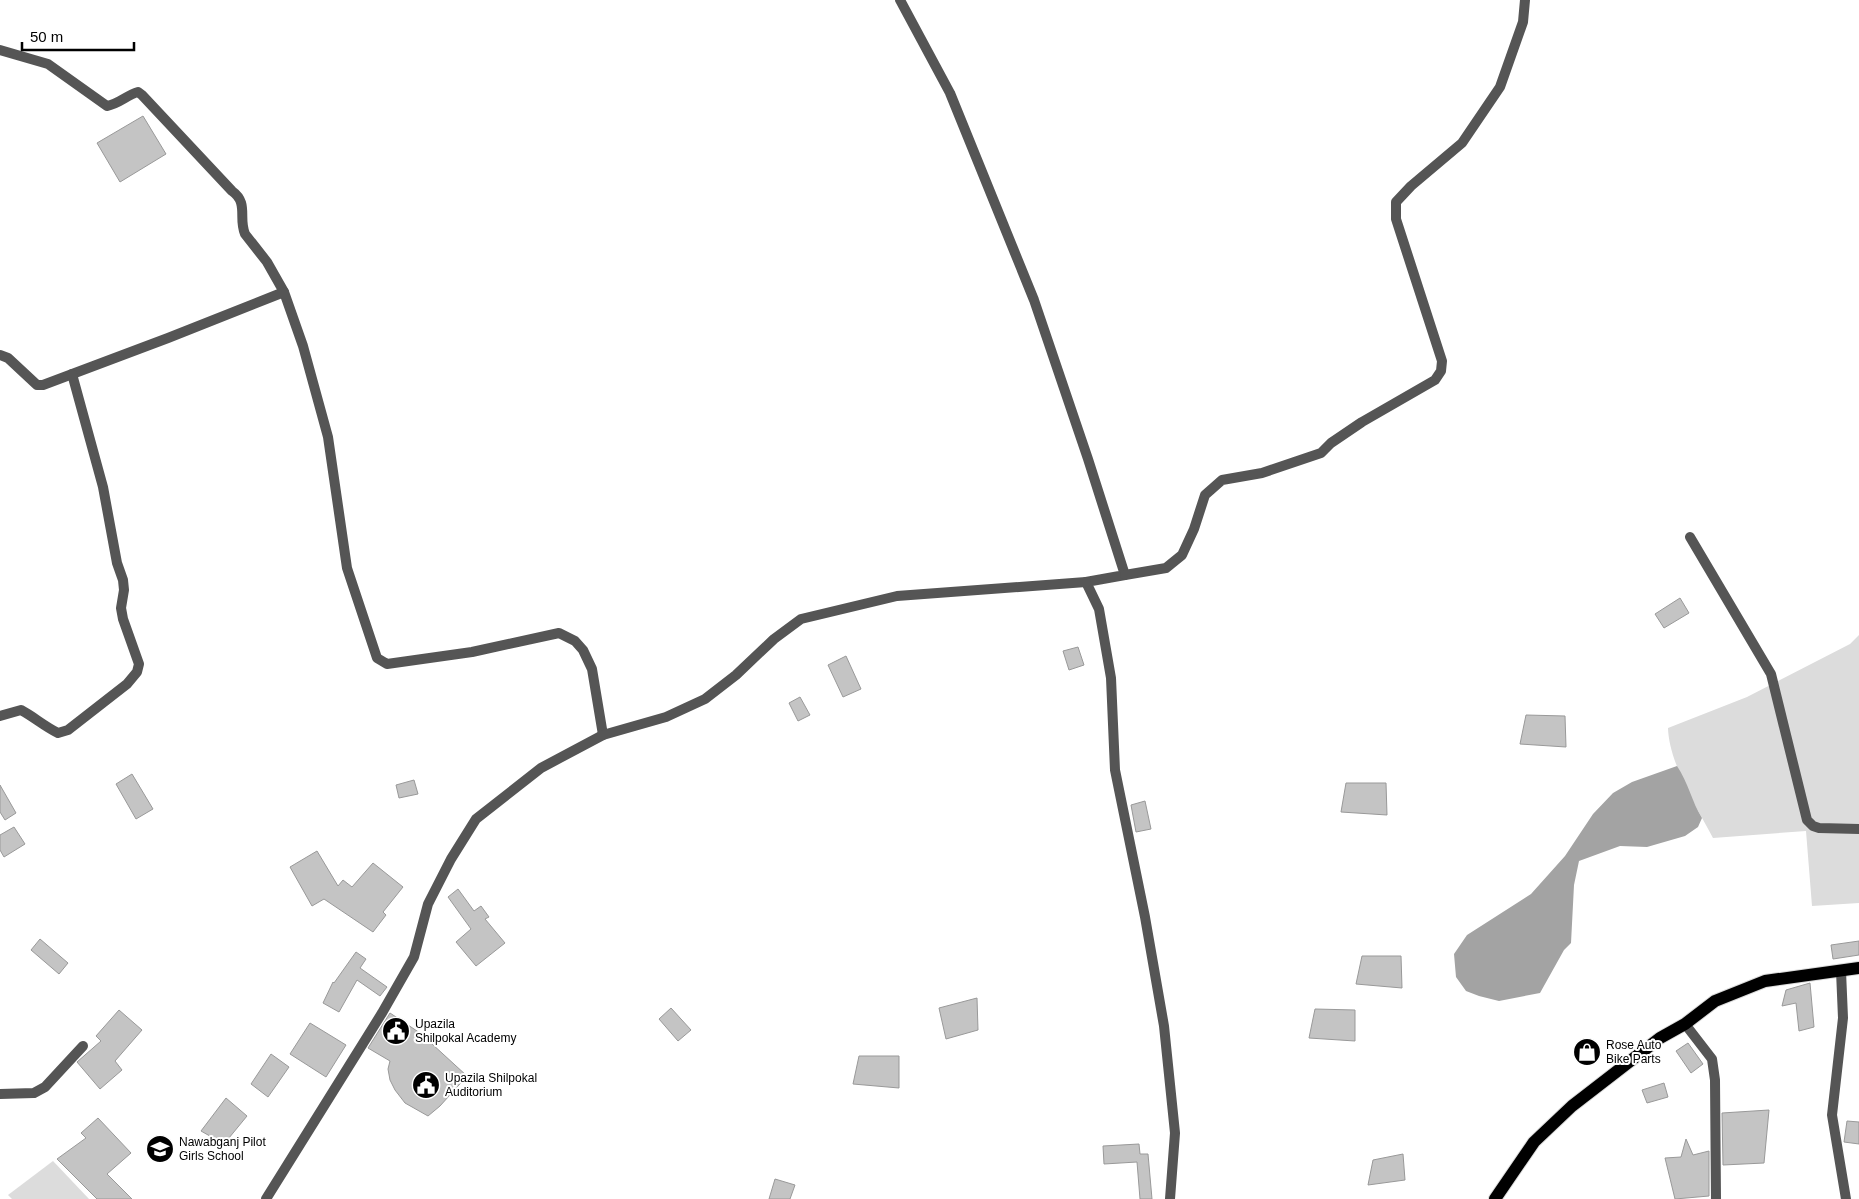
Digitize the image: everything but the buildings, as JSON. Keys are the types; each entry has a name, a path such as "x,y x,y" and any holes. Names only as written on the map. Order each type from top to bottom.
{"main road":[{"path":"1495,1199 1534,1142 1572,1106 1660,1038 1685,1024 1715,1001 1765,981 1859,968"}],"street":[{"path":"900,0 950,93 1034,300 1125,575"},
{"path":"266,1199 382,1013 414,957 428,904 451,859 476,819 541,768 603,735 666,717 705,699 736,675 774,639 801,619 897,596 1086,582 1166,568 1182,555 1194,529 1205,495 1222,480 1262,473 1321,453 1330,443 1362,422 1435,380 1441,371 1442,361 1396,219 1396,202 1462,143 1500,87 1522,22 1525,0"},
{"path":"0,50 48,64 106,106 115,104 138,92 238,195 242,203 243,229 245,234 267,262 284,292 303,346 328,436 347,568 377,658 387,664 472,652 560,634 575,641 583,650 592,669 603,735"},
{"path":"0,355 8,358 37,385 43,385 284,292"},
{"path":"0,716 21,710 34,716 43,726 58,733 68,730 127,684 137,672 139,664 120,608 124,590 123,580 117,564 103,487 72,374"},
{"path":"1690,537 1771,674 1807,820 1813,826 1819,828 1859,829"},
{"path":"1086,582 1099,609 1101,619 1111,678 1115,770 1145,917 1164,1026 1175,1133 1170,1199"},
{"path":"1841,971 1843,1018 1832,1115 1846,1199"},
{"path":"1685,1024 1712,1059 1715,1080 1716,1199"},
{"path":"0,1094 38,1092 45,1087 83,1046"}],"shaded area":[{"path":"1859,635 1859,903 1812,906 1806,831 1713,838 1678,770 1673,756 1668,728 1747,697 1850,644"},
{"path":"1677,766 1702,818 1698,827 1685,836 1647,847 1620,846 1579,861 1574,885 1571,943 1564,950 1540,993 1499,1001 1466,991 1456,977 1454,954 1467,935 1531,894 1565,856 1593,814 1613,793 1632,782"},
{"path":"53,1161 89,1199 12,1199 8,1195"}],"place":[{"name":"Upazila Shilpokal Academy","path":"396,1031"},
{"name":"Rose Auto Bike Parts","path":"1587,1052"},
{"name":"Upazila Shilpokal Auditorium","path":"426,1085"},
{"name":"Nawabganj Pilot Girls School","path":"160,1149"}]}
